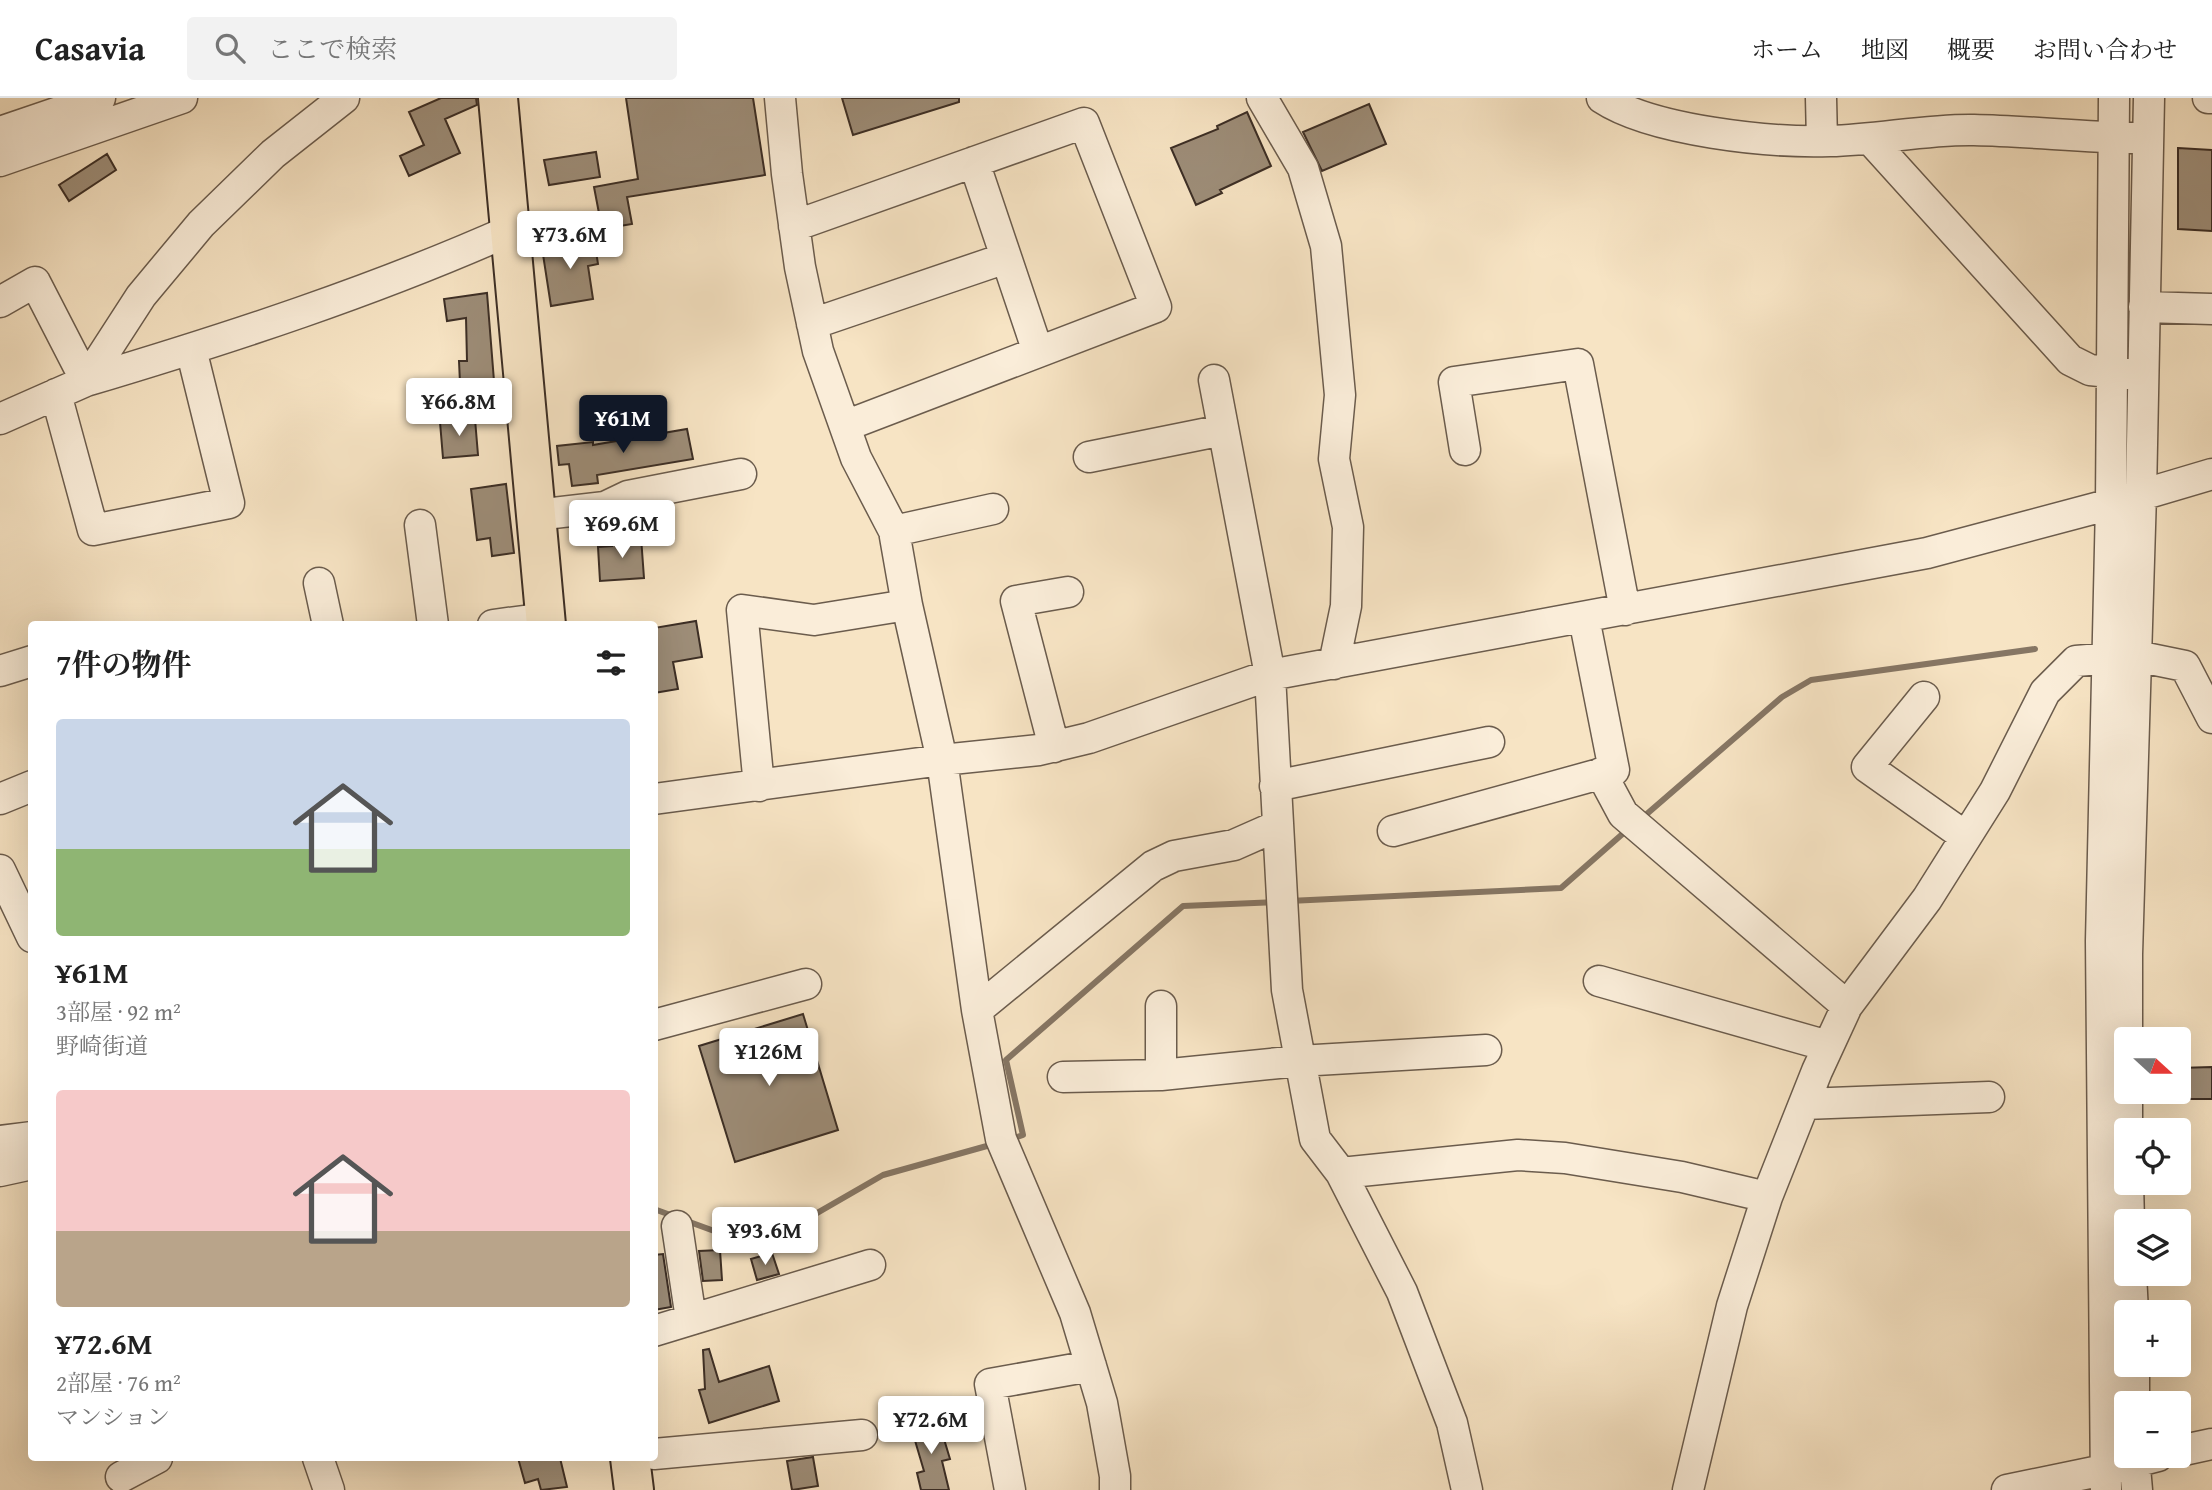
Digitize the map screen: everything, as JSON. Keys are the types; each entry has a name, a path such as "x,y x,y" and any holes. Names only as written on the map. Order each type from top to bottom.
{"highway":[{"path":"498,98 546,621"},
{"path":"629,1461 634,1490"}],"street":[{"path":"0,132 100,98"},
{"path":"0,161 182,98"},
{"path":"86,381 141,296 201,224 273,154 344,98"},
{"path":"780,98 800,267 818,351 856,458 894,531 907,605 942,761 977,1010 1002,1139 1075,1313 1091,1366 1102,1403 1107,1489"},
{"path":"1262,98 1303,168 1326,246 1340,394 1334,459 1348,527 1346,606 1334,664"},
{"path":"1602,98 1618,108 1678,126 1757,138 1822,141 1972,130 2148,138"},
{"path":"1821,98 1822,141"},
{"path":"2105,1480 2101,941 2111,504 2114,98"},
{"path":"2127,1027 2149,98"},
{"path":"794,226 1084,123 1156,307 845,426"},
{"path":"1870,139 2070,360 2090,370 2142,375"},
{"path":"974,162 1038,352"},
{"path":"0,419 86,381 191,349 435,263 511,230"},
{"path":"812,324 1006,258"},
{"path":"0,302 35,282 86,381"},
{"path":"2144,307 2212,309"},
{"path":"56,394 93,530 229,503 191,349"},
{"path":"1465,450 1454,382 1578,364 1625,610"},
{"path":"1214,380 1270,676 1287,990 1298,1060 1315,1139 1341,1174 1402,1293 1452,1423 1467,1490"},
{"path":"1089,457 1223,430"},
{"path":"536,515 605,507 628,496 741,474"},
{"path":"658,799 1054,747 1089,738 1270,676 1927,553 2212,474"},
{"path":"894,531 993,509"},
{"path":"420,525 432,621"},
{"path":"319,583 327,621"},
{"path":"1054,747 1016,601 1068,592"},
{"path":"759,786 742,610 814,620 907,605"},
{"path":"1393,831 1614,769 1584,618"},
{"path":"1688,1490 1732,1306 1767,1197 1829,1046 1847,1006 1927,900 1966,837 1994,791 2045,692 2076,661 2136,656 2185,666 2212,718"},
{"path":"0,671 28,662"},
{"path":"1924,697 1867,767 1966,837"},
{"path":"1275,786 1489,742"},
{"path":"1601,773 1623,814 1847,1006"},
{"path":"0,799 28,788"},
{"path":"977,1010 1153,866 1174,856 1234,845 1277,826"},
{"path":"0,870 28,929"},
{"path":"1599,981 1829,1046"},
{"path":"658,1024 806,984"},
{"path":"1161,1006 1161,1075"},
{"path":"1063,1077 1161,1075 1298,1060 1486,1050"},
{"path":"1804,1104 1989,1097"},
{"path":"0,1141 28,1138"},
{"path":"1341,1174 1518,1154 1565,1158 1682,1177 1767,1197"},
{"path":"0,1171 28,1165"},
{"path":"677,1226 691,1319"},
{"path":"658,1330 870,1265"},
{"path":"1010,1490 990,1384 1091,1366"},
{"path":"658,1454 862,1435"},
{"path":"2191,1448 2212,1444"},
{"path":"121,1477 151,1461"},
{"path":"319,1461 329,1490"},
{"path":"2007,1490 2105,1480 2136,1468"}],"building":[{"path":"441,98 476,98 477,105 445,119 460,153 409,176 400,156 424,145 409,112"},
{"path":"626,98 753,98 765,175 627,197 632,224 602,229 594,187 638,179"},
{"path":"842,98 959,98 959,102 853,135"},
{"path":"1369,104 1386,144 1322,171 1303,132"},
{"path":"1247,112 1271,166 1220,190 1222,193 1196,205 1171,148 1218,129 1217,126"},
{"path":"2178,148 2212,150 2212,231 2178,229"},
{"path":"596,152 600,177 549,185 544,160"},
{"path":"107,154 116,170 69,201 59,185"},
{"path":"594,239 598,264 588,266 593,299 551,306 542,248"},
{"path":"487,293 494,381 460,383 459,361 467,361 466,318 447,321 444,299"},
{"path":"475,419 478,455 443,458 440,422"},
{"path":"687,429 693,459 597,475 598,483 572,486 569,464 559,465 557,446 593,442 593,445"},
{"path":"506,484 514,553 492,556 490,538 477,540 471,489"},
{"path":"641,537 644,578 600,581 598,547 612,546 612,539"},
{"path":"696,621 702,657 673,662 678,689 658,692 658,627"},
{"path":"803,1014 838,1130 735,1162 699,1046"},
{"path":"2212,1067 2212,1099 2191,1099 2191,1068"},
{"path":"720,1250 722,1280 703,1281 699,1251"},
{"path":"772,1253 779,1274 757,1280 751,1259"},
{"path":"663,1254 671,1307 658,1309 658,1255"},
{"path":"709,1349 719,1382 769,1366 779,1401 709,1423 699,1390 705,1389 703,1350"},
{"path":"938,1419 950,1459 942,1461 949,1490 921,1490 917,1473 924,1471 911,1427"},
{"path":"813,1457 818,1486 792,1490 787,1461"},
{"path":"519,1461 561,1461 567,1487 541,1490 538,1479 525,1483"}],"waterway":[{"path":"1641,819 1782,697 1811,680 2035,649"},
{"path":"1289,901 1561,888 1627,830"},
{"path":"1011,1139 1023,1135 1006,1060 1183,906 1275,902"},
{"path":"658,1210 758,1247 883,1175 994,1144"}]}
